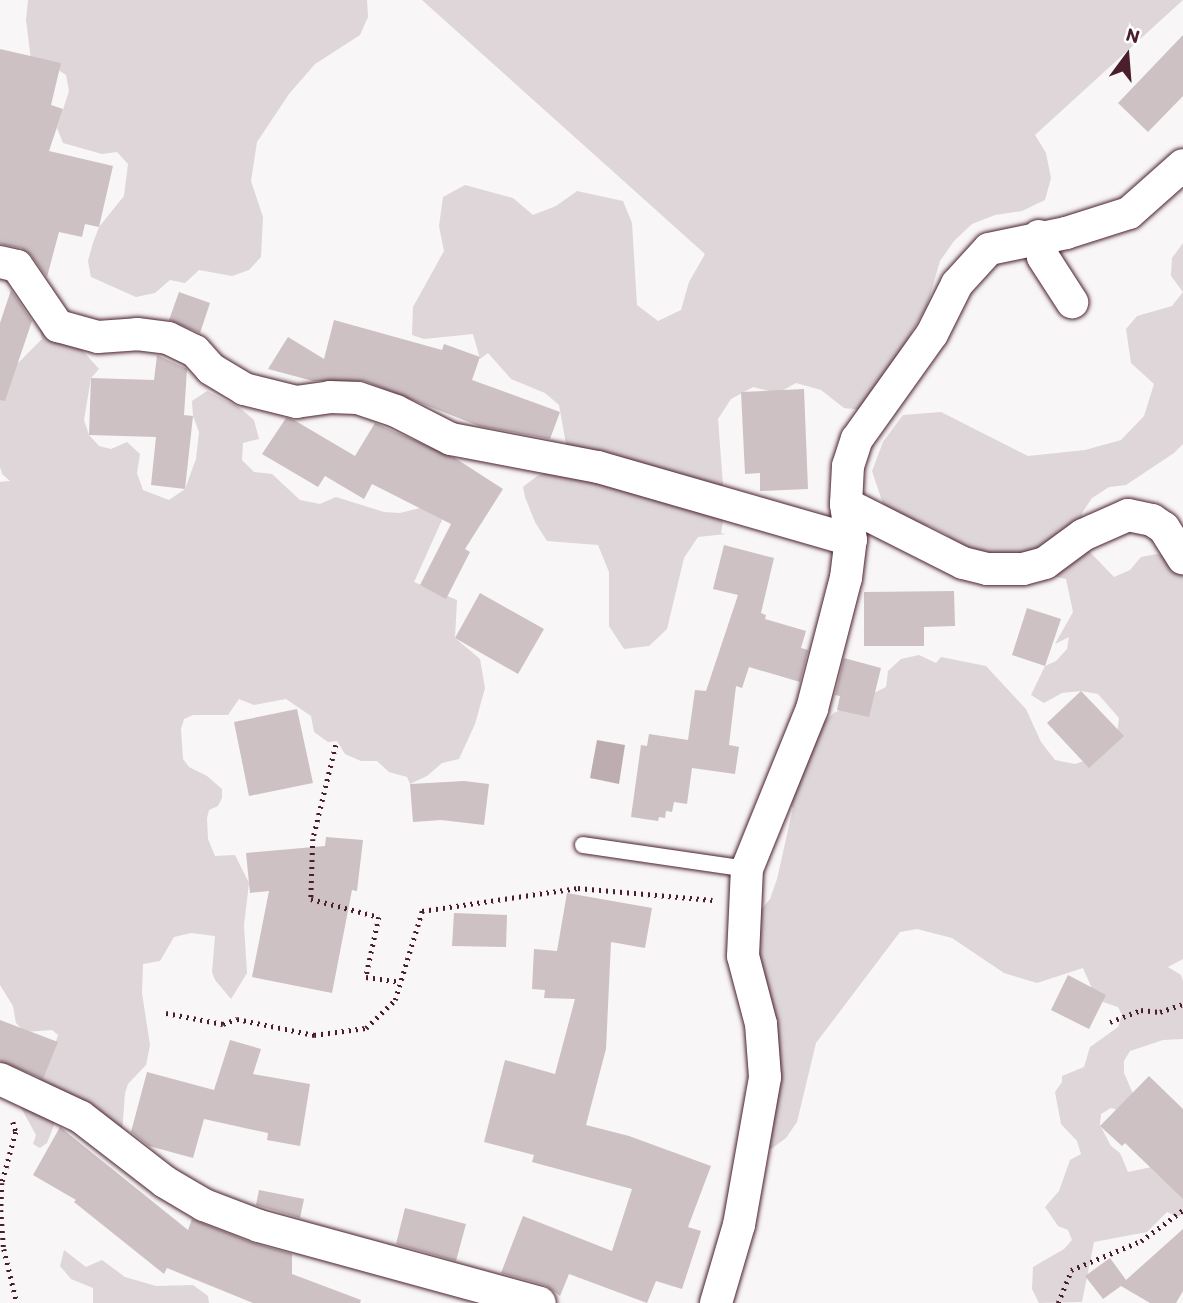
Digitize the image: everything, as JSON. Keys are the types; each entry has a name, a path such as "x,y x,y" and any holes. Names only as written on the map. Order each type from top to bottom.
{"street":[{"path":"716,1303 738,1225 765,1077 761,1024 743,956 747,869 812,709 846,578 851,540 846,504 848,466 857,439 932,334 957,285 989,249 1039,236 1066,233 1129,213 1183,165"},
{"path":"1039,236 1043,257 1072,302"},
{"path":"0,262 17,266 58,326 97,337 137,334 168,338 195,351 211,369 244,389 296,402 330,397 358,398 396,411 451,439 598,467 851,540"},
{"path":"846,504 910,534 953,559 987,569 1023,569 1045,563 1083,535 1128,515 1152,520 1164,528 1183,559"},
{"path":"2,1080 81,1117 165,1182 204,1205 259,1226 540,1303"}],"lane":[{"path":"583,845 747,869"}],"path":[{"path":"336,745 313,838 311,899 379,917 366,976 401,982"},
{"path":"166,1013 223,1024 237,1019 314,1035 366,1028 395,1000 422,911 578,888 744,903"},
{"path":"1110,1021 1141,1010 1160,1012 1183,1004"},
{"path":"2,1080 16,1132 2,1184 1,1210 4,1249 17,1303"},
{"path":"1058,1303 1072,1270 1141,1241 1183,1210"}],"shaded area":[{"path":"28,0 367,0 368,17 360,35 315,64 289,94 257,142 251,181 263,217 261,257 249,270 232,276 199,270 185,283 170,280 155,293 136,297 91,277 88,261 93,243 99,227 124,196 128,164 117,152 102,154 63,143 57,128 69,91 66,75 51,65 31,60 26,20"},
{"path":"422,0 1183,0 1035,135 1046,153 1051,178 1045,200 1022,211 995,215 972,224 954,241 940,261 927,306 878,389 872,411 844,408 821,390 796,383 778,393 753,387 731,399 718,419 725,511 721,533 726,534 698,537 684,558 667,629 649,646 624,649 609,626 609,572 598,545 547,541 535,522 525,497 523,487 537,476 561,468 566,444 559,405 545,393 511,379 488,353 480,359 473,334 424,339 412,335 413,307 444,251 439,226 443,197 465,185 513,198 533,215 556,206 577,191 623,201 632,223 637,305 658,321 681,310 689,282 705,254"},
{"path":"1183,243 1183,292 1171,276 1172,258"},
{"path":"1183,292 1183,444 1126,485 1109,487 1092,498 1082,513 1087,549 1114,577 1130,570 1141,557 1157,554 1176,559 1183,567 1183,959 1168,967 1181,975 1183,981 1183,1039 1163,1040 1130,1051 1124,1061 1124,1073 1134,1096 1121,1111 1111,1108 1101,1114 1100,1125 1111,1146 1120,1153 1128,1172 1152,1167 1183,1178 1183,1214 1177,1217 1167,1212 1147,1232 1094,1242 1082,1302 1039,1303 1032,1289 1033,1267 1064,1249 1072,1240 1068,1230 1058,1226 1045,1207 1059,1191 1070,1160 1081,1154 1077,1141 1061,1124 1055,1092 1062,1082 1062,1076 1084,1067 1090,1047 1118,1027 1122,1015 1118,1007 1097,1000 1083,968 1037,983 1004,973 952,938 917,929 900,932 816,1043 797,1122 786,1138 771,1149 756,1144 747,926 770,899 793,808 787,802 821,725 834,713 886,687 888,671 901,659 919,655 936,663 941,657 986,666 1026,709 1041,742 1055,760 1075,764 1093,758 1117,735 1119,718 1098,694 1081,691 1062,693 1044,703 1031,695 1045,666 1056,661 1067,649 1069,637 1055,644 1073,612 1066,579 959,557 953,540 946,534 930,526 910,525 894,515 883,504 872,471 883,442 903,415 941,412 1028,456 1085,450 1121,440 1144,416 1154,384 1131,363 1126,329 1137,316 1172,306"},
{"path":"39,324 67,333 99,369 91,378 84,420 89,435 99,446 111,449 127,442 140,454 137,473 143,490 169,500 185,489 196,459 199,432 193,416 192,401 207,391 240,408 254,420 259,439 243,443 242,460 254,472 272,474 300,500 320,504 336,497 384,512 400,513 432,505 442,520 414,582 457,600 455,638 480,659 485,688 475,724 459,759 442,763 427,776 410,784 407,777 389,772 377,761 361,761 345,754 337,741 328,742 314,732 311,716 286,699 254,705 239,699 228,715 193,715 184,719 181,729 183,759 189,767 207,776 222,789 218,806 209,810 208,839 215,856 235,855 249,883 244,925 247,973 231,999 215,980 212,972 215,936 191,933 174,937 160,961 143,964 142,993 150,1045 146,1065 128,1084 125,1093 122,1133 57,1117 47,1143 40,1148 33,1144 36,1135 20,1106 48,1066 58,1035 52,1030 25,1032 16,1023 13,1006 0,985 0,482 10,481 2,474 0,467 0,362 17,364 42,339"},
{"path":"597,740 625,745 619,784 590,778"},
{"path":"64,1250 86,1267 102,1260 125,1277 156,1286 193,1285 208,1296 209,1303 93,1303 93,1288 71,1279 60,1266"}],"building":[{"path":"1183,35 1183,96 1148,132 1118,103"},
{"path":"0,49 61,63 51,105 63,109 49,151 113,166 99,227 85,224 82,237 59,232 47,277 31,255 21,248 0,244"},
{"path":"11,290 32,321 5,401 0,400 0,323"},
{"path":"179,292 210,303 200,333 169,320"},
{"path":"334,320 442,350 444,344 480,357 472,380 560,412 550,439 479,426 364,381 313,381 268,369 288,337 324,359"},
{"path":"157,355 187,369 184,415 193,416 185,489 151,485 156,437 89,435 91,378 154,380"},
{"path":"804,389 808,489 760,491 760,473 745,474 741,392"},
{"path":"286,418 294,420 355,456 375,423 455,458 503,489 465,549 470,552 446,599 420,585 451,524 372,484 364,499 325,476 318,487 262,454"},
{"path":"724,545 774,558 761,613 766,615 765,619 806,631 801,648 808,650 800,682 749,667 742,688 736,686 729,745 739,747 735,774 692,768 687,804 674,802 672,812 666,811 665,818 659,817 658,821 631,817 641,745 647,746 649,734 688,740 695,690 706,691 738,595 713,589"},
{"path":"954,591 955,626 924,627 924,646 864,646 864,592"},
{"path":"480,593 544,629 518,674 455,638"},
{"path":"1027,608 1061,619 1045,666 1012,655"},
{"path":"844,658 881,668 869,717 837,710 840,696 835,695"},
{"path":"1081,691 1124,736 1089,768 1047,723"},
{"path":"297,709 313,783 249,796 234,722"},
{"path":"464,781 489,784 484,825 441,820 413,822 410,784"},
{"path":"326,837 363,840 357,891 352,890 332,993 252,977 269,891 250,893 246,853 325,846"},
{"path":"567,893 652,908 645,948 611,942 606,1049 586,1125 629,1136 711,1166 688,1227 701,1231 682,1289 656,1281 647,1303 569,1274 560,1296 545,1285 501,1273 523,1216 612,1251 632,1189 532,1162 534,1155 484,1142 505,1060 555,1074 575,999 544,998 545,990 532,989 534,949 557,951"},
{"path":"454,913 507,915 506,947 452,946"},
{"path":"1068,975 1106,995 1089,1029 1051,1010"},
{"path":"0,1020 58,1042 43,1079 0,1061"},
{"path":"230,1040 261,1049 253,1074 310,1084 300,1146 267,1140 268,1133 204,1119 193,1158 149,1146 131,1132 147,1072 214,1090"},
{"path":"1149,1076 1183,1109 1183,1199 1125,1143 1122,1146 1100,1126"},
{"path":"60,1127 188,1230 192,1219 253,1243 292,1254 292,1274 361,1300 360,1303 253,1303 167,1268 164,1274 74,1202 76,1200 33,1175"},
{"path":"259,1190 304,1199 300,1218 256,1205"},
{"path":"405,1208 466,1224 456,1261 396,1244"},
{"path":"1183,1229 1183,1291 1176,1303 1150,1303 1121,1286 1103,1299 1085,1276 1110,1258 1126,1280"}]}
